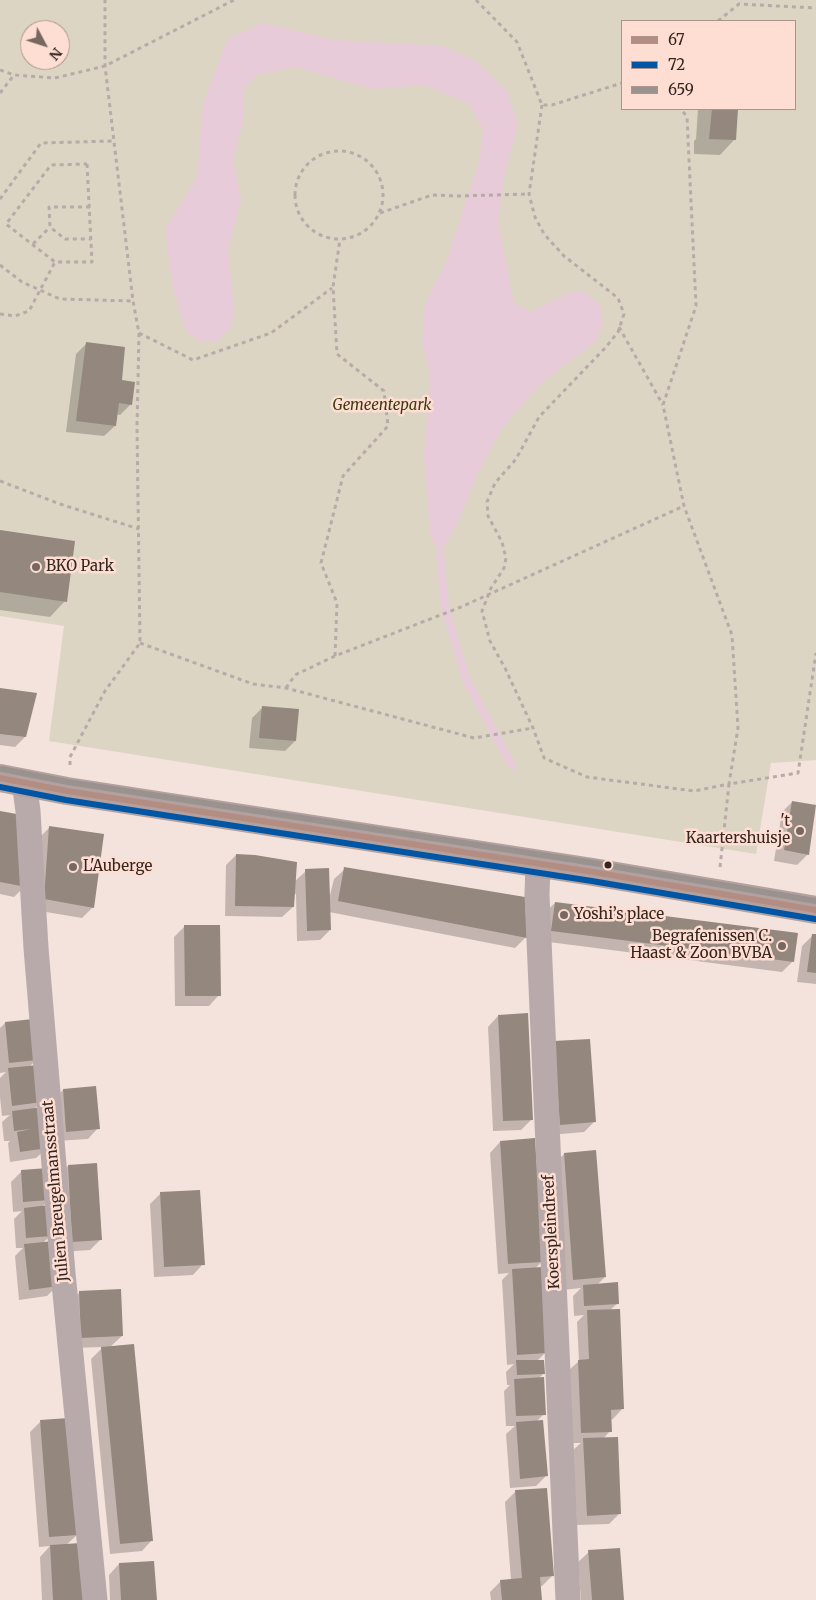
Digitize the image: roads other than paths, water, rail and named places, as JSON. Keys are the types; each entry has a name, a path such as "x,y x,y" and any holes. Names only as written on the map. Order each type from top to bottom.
{"main road":[{"path":"12,780 67,791 717,892 816,910"}],"street":[{"name":"Julien Breugelmansstraat","path":"12,780 28,810 36,948 62,1263 95,1600"},
{"name":"Koerspleindreef","path":"538,864 536,895 568,1600"}],"waterway":[{"path":"440,554 445,608 466,679 512,766"}],"place":[{"name":"BKO Park","path":"36,567"},
{"name":"'t Kaartershuisje","path":"800,831"},
{"name":"L'Auberge","path":"73,867"},
{"name":"Yoshi’s place","path":"564,915"},
{"name":"Begrafenissen C. Haast & Zoon BVBA","path":"782,946"}],"park label":[{"name":"Gemeentepark","path":"382,406"}]}
